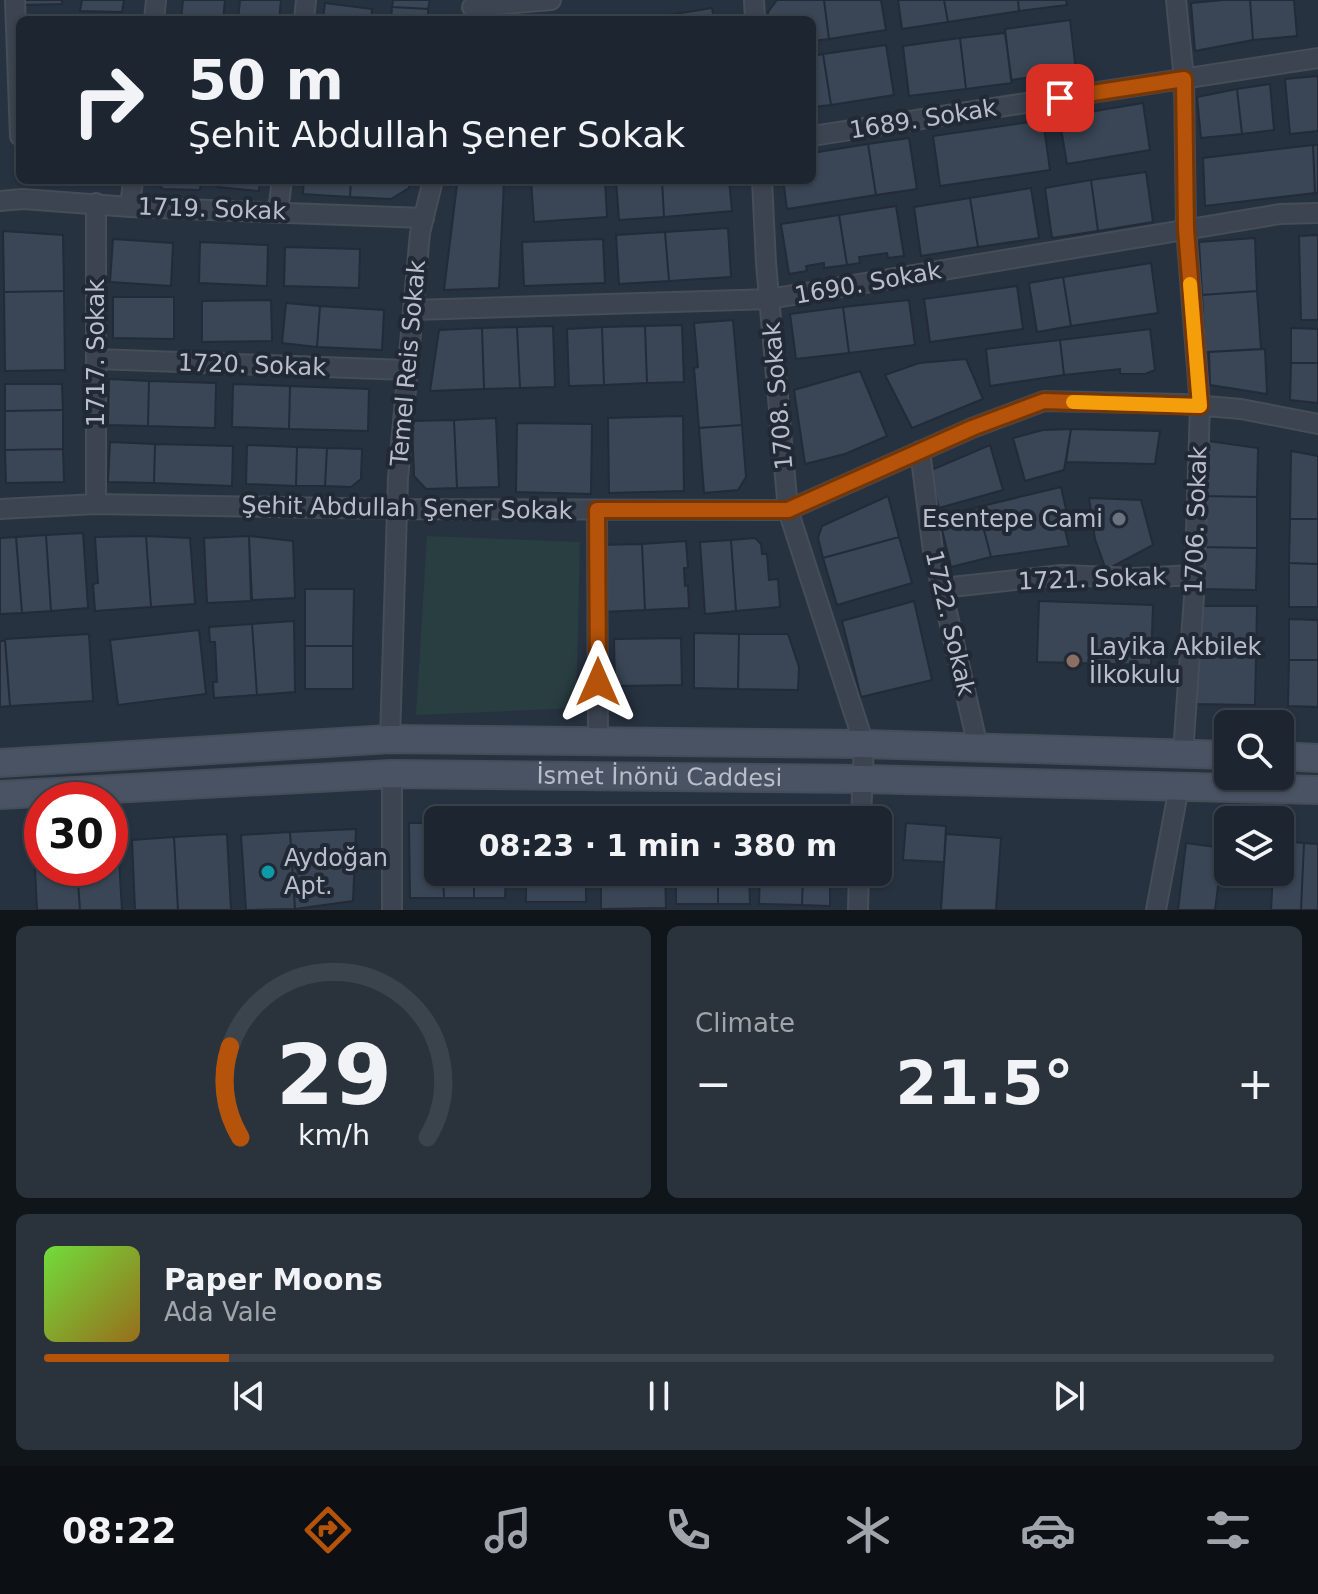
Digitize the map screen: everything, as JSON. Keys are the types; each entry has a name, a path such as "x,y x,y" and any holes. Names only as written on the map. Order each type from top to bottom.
{"main road":[{"name":"İsmet İnönü Caddesi","path":"0,763 390,739 598,739 1214,754"},
{"path":"1294,757 1318,758"},
{"name":"İsmet İnönü Caddesi","path":"0,795 392,774 863,779 1318,790"}],"street":[{"path":"15,0 16,27"},
{"path":"472,9 551,0"},
{"name":"1706. Sokak","path":"1176,0 1184,79 1186,229 1200,406 1195,575 1183,753"},
{"name":"1689. Sokak","path":"816,135 1318,58"},
{"path":"22,184 23,199"},
{"path":"130,207 133,184"},
{"path":"278,211 281,184"},
{"name":"Temel Reis Sokak","path":"390,739 397,509 407,370 424,218 432,184"},
{"name":"1708. Sokak","path":"762,184 788,510 864,744 862,806"},
{"name":"1719. Sokak","path":"0,201 23,199 130,207 424,218"},
{"name":"1717. Sokak","path":"96,203 96,504"},
{"name":"1690. Sokak","path":"413,310 769,299 1280,214 1318,213"},
{"name":"1720. Sokak","path":"96,359 407,370"},
{"name":"Şehit Abdullah Şener Sokak","path":"0,509 96,504 788,510 920,451 1044,401 1241,409 1318,424"},
{"name":"1722. Sokak","path":"920,451 933,551 978,747"},
{"path":"597,510 598,739"},
{"name":"1721. Sokak","path":"942,588 1062,575 1135,578 1195,575"},
{"path":"392,774 392,910"},
{"path":"1156,910 1179,787"},
{"path":"858,910 859,886"}],"green space":[{"path":"427,536 580,542 576,708 416,715"}],"building":[{"path":"21,0 62,0 62,4 21,5"},
{"path":"82,0 124,0 122,12 80,11"},
{"path":"183,0 225,0 223,16 181,16"},
{"path":"240,0 281,0 279,16 238,16"},
{"path":"393,0 430,0 428,9 392,7"},
{"path":"777,0 824,0 829,39 816,41 816,16 768,16"},
{"path":"824,0 881,0 886,30 829,39"},
{"path":"898,0 944,0 948,22 902,29"},
{"path":"944,0 1018,0 1019,11 948,22"},
{"path":"1018,0 1066,0 1067,5 1019,11"},
{"path":"1250,0 1253,40 1195,51 1191,3"},
{"path":"1250,0 1294,0 1297,36 1253,40"},
{"path":"325,3 372,9 371,16 323,16"},
{"path":"392,7 428,9 428,16 391,16"},
{"path":"712,8 713,16 663,16"},
{"path":"1070,20 1076,71 1011,80 1005,29"},
{"path":"1005,33 1012,83 966,89 960,38"},
{"path":"960,38 966,89 909,96 903,46"},
{"path":"886,45 894,95 831,105 823,54"},
{"path":"823,54 831,105 816,107 816,55"},
{"path":"1318,76 1318,131 1290,134 1285,79"},
{"path":"1270,84 1274,130 1242,134 1237,89"},
{"path":"1237,89 1242,134 1201,138 1197,97"},
{"path":"1143,103 1150,150 1067,164 1059,117"},
{"path":"1043,120 1050,170 940,186 933,136"},
{"path":"909,138 917,189 876,195 868,144"},
{"path":"868,144 876,195 787,209 784,184 816,184 816,152"},
{"path":"1313,145 1315,193 1205,206 1203,158"},
{"path":"1313,145 1318,145 1318,193 1315,193"},
{"path":"1146,172 1153,222 1098,231 1091,180"},
{"path":"1091,180 1098,231 1052,238 1045,188"},
{"path":"158,184 201,184 200,190 163,189"},
{"path":"218,184 260,184 259,191 218,187"},
{"path":"304,184 351,184 350,197 303,194"},
{"path":"351,184 409,184 409,188 391,199 350,197"},
{"path":"504,184 499,288 444,290 457,185"},
{"path":"531,184 605,184 607,217 534,222"},
{"path":"616,184 662,184 664,217 619,220"},
{"path":"662,184 729,184 732,211 664,217"},
{"path":"1031,188 1039,238 978,247 970,198"},
{"path":"970,198 978,247 921,256 914,207"},
{"path":"896,206 904,256 888,258 887,253 859,257 860,263 847,265 839,215"},
{"path":"839,215 847,265 824,268 824,263 806,266 807,271 789,274 781,224"},
{"path":"728,228 731,277 669,281 665,232"},
{"path":"3,231 63,235 64,291 4,292"},
{"path":"665,232 669,281 619,284 616,235"},
{"path":"1318,235 1318,320 1301,320 1299,236"},
{"path":"1255,238 1257,291 1202,295 1199,242"},
{"path":"113,239 173,243 171,286 110,282"},
{"path":"603,239 605,283 524,286 522,242"},
{"path":"200,242 268,245 267,286 199,283"},
{"path":"285,247 360,249 359,288 284,286"},
{"path":"1151,263 1158,313 1071,326 1063,277"},
{"path":"1063,277 1071,326 1037,332 1029,283"},
{"path":"1017,286 1023,329 930,342 924,299"},
{"path":"64,291 65,370 5,371 4,292"},
{"path":"1257,291 1261,349 1205,352 1202,295"},
{"path":"113,297 174,297 174,339 113,338"},
{"path":"271,300 272,341 202,342 202,301"},
{"path":"909,300 915,345 849,353 843,307"},
{"path":"286,303 320,306 317,347 282,343"},
{"path":"320,306 384,310 382,350 317,347"},
{"path":"843,307 849,353 796,359 790,314"},
{"path":"733,320 742,425 699,428 694,323"},
{"path":"682,325 684,382 647,383 645,326"},
{"path":"553,326 555,387 520,388 517,327"},
{"path":"645,326 647,383 604,385 602,327"},
{"path":"517,327 520,388 484,389 482,328"},
{"path":"602,327 604,385 569,386 567,329"},
{"path":"482,328 484,389 430,391 439,330"},
{"path":"1291,328 1318,329 1318,363 1291,363"},
{"path":"1150,329 1155,370 1145,374 1120,374 1120,369 1064,375 1060,340"},
{"path":"1060,340 1064,375 990,386 986,349"},
{"path":"1265,349 1267,394 1210,385 1209,352"},
{"path":"966,359 983,399 912,428 885,375 919,363"},
{"path":"1291,363 1318,363 1318,403 1290,400"},
{"path":"860,371 887,436 845,454 805,464 794,390"},
{"path":"109,379 149,381 148,426 108,425"},
{"path":"149,381 216,383 215,428 148,426"},
{"path":"5,384 62,384 63,410 5,411"},
{"path":"233,384 290,386 289,429 232,427"},
{"path":"290,386 369,389 368,431 289,429"},
{"path":"63,410 63,449 5,450 5,411"},
{"path":"683,416 684,491 609,493 608,418"},
{"path":"496,418 499,487 457,488 454,420"},
{"path":"454,420 457,488 426,489 414,476 412,421"},
{"path":"517,423 592,424 591,494 516,492"},
{"path":"742,425 746,477 738,490 704,493 699,428"},
{"path":"1071,429 1064,470 1025,481 1013,438 1043,430"},
{"path":"1071,429 1160,431 1155,464 1066,462"},
{"path":"1201,440 1258,448 1257,497 1200,496"},
{"path":"110,442 155,444 154,483 108,482"},
{"path":"155,444 233,446 232,486 154,483"},
{"path":"247,445 297,447 296,486 246,484"},
{"path":"990,445 1003,490 939,508 929,471"},
{"path":"297,447 327,448 325,486 296,486"},
{"path":"327,448 362,449 361,479 351,487 325,486"},
{"path":"63,449 64,482 6,483 5,450"},
{"path":"1291,451 1318,456 1318,519 1290,519"},
{"path":"1061,487 1068,518 1062,518 1069,546 991,557 978,507"},
{"path":"888,496 899,537 823,558 818,538 822,526"},
{"path":"1200,496 1257,497 1257,548 1200,547"},
{"name":"Esentepe Cami","path":"1089,498 1141,500 1153,545 1106,570 1095,539"},
{"path":"978,507 991,557 951,567 939,517"},
{"path":"1290,519 1318,519 1318,564 1289,563"},
{"path":"83,533 88,608 51,611 46,535"},
{"path":"46,535 51,611 22,613 16,537"},
{"path":"146,536 151,607 95,611 93,584 98,583 95,537"},
{"path":"146,536 190,538 195,604 151,607"},
{"path":"249,536 293,541 295,598 252,600"},
{"path":"249,536 251,601 207,603 204,538"},
{"path":"16,537 22,613 0,614 0,538"},
{"path":"899,537 912,583 837,605 823,558"},
{"path":"755,538 761,544 762,554 767,554 769,580 778,579 780,607 736,611 731,540"},
{"path":"731,540 736,611 705,614 700,542"},
{"path":"686,541 688,568 684,568 689,608 645,610 642,544"},
{"path":"642,544 645,610 601,612 598,545"},
{"path":"1200,547 1257,548 1256,590 1199,589"},
{"path":"1289,563 1318,564 1318,607 1289,607"},
{"path":"305,589 354,589 353,646 305,646"},
{"path":"914,601 932,680 861,697 842,621"},
{"path":"1039,601 1153,605 1151,665 1037,662"},
{"path":"1197,606 1257,606 1256,656 1196,655"},
{"path":"1289,619 1318,620 1318,660 1289,660"},
{"path":"294,621 295,692 257,695 252,624"},
{"path":"252,624 257,695 214,698 213,682 217,682 215,642 210,642 209,627"},
{"path":"199,630 206,694 118,705 110,640"},
{"path":"694,633 739,634 738,689 694,688"},
{"path":"89,634 93,701 10,706 5,639"},
{"path":"739,634 788,634 799,667 798,690 738,689"},
{"path":"681,638 682,685 615,686 614,639"},
{"path":"0,641 5,641 10,706 0,707"},
{"path":"305,646 353,646 353,689 305,689"},
{"path":"1196,655 1256,656 1255,705 1195,704"},
{"path":"1289,660 1318,660 1318,707 1288,706"},
{"path":"409,823 424,823 424,886 444,886 444,898 410,898"},
{"path":"906,823 946,826 944,862 903,860"},
{"path":"356,829 353,901 295,909 290,832"},
{"name":"Aydoğan Apt.","path":"290,832 295,909 246,910 241,835"},
{"path":"227,834 231,910 178,910 174,837"},
{"path":"946,834 1001,838 996,910 941,910"},
{"path":"174,837 178,910 135,910 132,840"},
{"path":"1294,842 1304,843 1301,910 1271,910 1272,886 1294,886"},
{"path":"1186,843 1214,847 1214,886 1218,886 1215,910 1178,910"},
{"path":"1304,843 1318,844 1318,910 1301,910"},
{"path":"36,886 78,886 80,910 37,910"},
{"path":"78,886 121,886 122,910 80,910"},
{"path":"444,886 474,886 474,898 444,898"},
{"path":"474,886 505,886 505,898 474,898"},
{"path":"526,886 586,886 586,902 526,902"},
{"path":"601,886 665,886 666,908 601,909"},
{"path":"676,886 718,886 718,904 676,904"},
{"path":"718,886 749,886 750,904 718,904"},
{"path":"760,886 803,886 802,905 759,904"},
{"path":"803,886 830,886 830,906 802,905"}],"slow traffic":[{"path":"1073,402 1200,406 1190,284"}],"place":[{"name":"Esentepe Cami","path":"1119,519"},
{"name":"Layika Akbilek İlkokulu","path":"1073,661"},
{"name":"Aydoğan Apt.","path":"268,872"}],"route":[{"path":"598,682 597,510 788,510 972,428 1044,401 1200,406 1186,229 1184,79 1060,98"}]}
